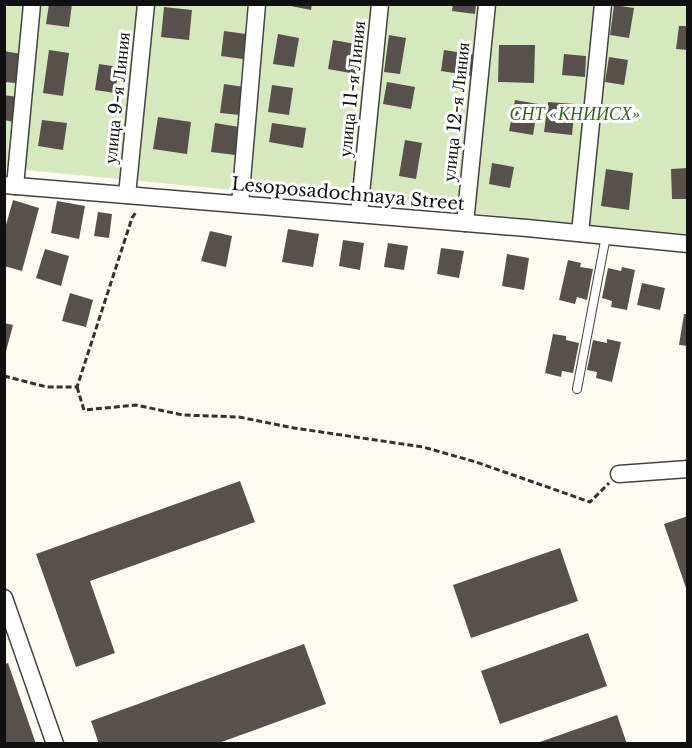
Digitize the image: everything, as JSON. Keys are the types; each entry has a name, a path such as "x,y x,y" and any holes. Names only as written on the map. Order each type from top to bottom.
{"street":[{"path":"10,185 32,4"},
{"name":"улица 9-я Линия","path":"127,195 146,4"},
{"path":"240,204 257,4"},
{"name":"улица 11-я Линия","path":"359,214 380,4"},
{"name":"улица 12-я Линия","path":"465,223 487,4"},
{"path":"580,233 603,4"},
{"name":"Lesoposadochnaya Street","path":"10,185 687,244"},
{"path":"619,474 687,470"},
{"path":"4,597 55,744"}],"lane":[{"path":"576,389 606,236"}],"path":[{"path":"165,198 142,205 132,218 77,387 84,410 136,405 183,415 239,417 294,428 423,447 476,462 590,502 619,474"},
{"path":"4,376 47,387 77,387"}],"green space":[{"name":"СНТ «КНИИСХ»","path":"4,5 687,5 687,234 5,168"}],"building":[{"path":"49,4 72,4 69,27 46,24"},
{"path":"281,4 312,4 311,10"},
{"path":"453,4 476,4 475,14 452,11"},
{"path":"614,5 634,8 629,38 610,35"},
{"path":"164,7 192,10 189,40 161,37"},
{"path":"679,26 688,26 688,50 676,49"},
{"path":"224,31 246,34 243,59 221,56"},
{"path":"278,34 299,38 294,67 273,64"},
{"path":"389,35 406,38 400,74 384,72"},
{"path":"333,40 361,45 356,74 328,69"},
{"path":"499,45 535,45 534,83 498,82"},
{"path":"49,50 69,53 63,96 43,93"},
{"path":"444,50 476,55 473,76 441,71"},
{"path":"4,51 21,54 16,83 4,82"},
{"path":"564,54 586,56 585,77 562,75"},
{"path":"609,57 628,60 624,85 605,82"},
{"path":"99,64 119,67 115,93 95,90"},
{"path":"387,82 415,87 411,109 383,104"},
{"path":"224,84 244,87 240,115 220,113"},
{"path":"272,85 293,88 289,115 268,112"},
{"path":"4,95 17,97 14,122 4,120"},
{"path":"515,100 538,104 533,135 509,131"},
{"path":"548,102 575,104 572,135 544,132"},
{"path":"158,117 191,122 187,154 153,149"},
{"path":"42,120 67,123 63,150 38,146"},
{"path":"215,123 239,127 235,155 211,152"},
{"path":"272,123 306,128 303,148 269,142"},
{"path":"405,140 422,143 416,179 399,176"},
{"path":"492,163 514,167 510,188 489,184"},
{"path":"688,168 688,199 672,199 671,169"},
{"path":"606,169 633,173 629,210 601,206"},
{"path":"13,200 39,208 22,271 4,266 4,232"},
{"path":"57,201 85,206 79,239 51,233"},
{"path":"98,212 112,214 109,238 94,236"},
{"path":"288,229 319,234 313,267 282,262"},
{"path":"210,231 232,236 226,267 201,261"},
{"path":"343,240 364,243 360,270 339,266"},
{"path":"388,243 408,246 404,270 384,267"},
{"path":"441,248 464,251 459,278 437,274"},
{"path":"45,249 69,256 61,286 36,278"},
{"path":"507,254 529,258 524,290 502,286"},
{"path":"568,260 581,263 580,267 593,269 587,300 577,297 575,304 559,300"},
{"path":"622,267 635,270 627,310 611,307 612,301 602,298 608,268 621,271"},
{"path":"642,283 665,288 660,310 637,305"},
{"path":"70,293 93,300 86,327 62,321"},
{"path":"684,314 688,314 688,346 679,345"},
{"path":"4,323 13,325 5,355 4,354"},
{"path":"553,334 566,336 566,340 579,343 573,373 562,371 561,377 545,373"},
{"path":"607,339 621,342 612,382 596,378 597,372 587,370 593,340 607,343"},
{"path":"240,481 255,522 90,581 115,653 76,667 36,554"},
{"path":"688,516 688,591 687,591 664,524"},
{"path":"560,548 578,601 471,638 453,585"},
{"path":"588,633 607,686 500,724 481,671"},
{"path":"304,644 326,704 216,744 99,744 91,721"},
{"path":"8,663 36,744 5,744 5,664"},
{"path":"617,715 627,744 537,744 537,743"}]}
